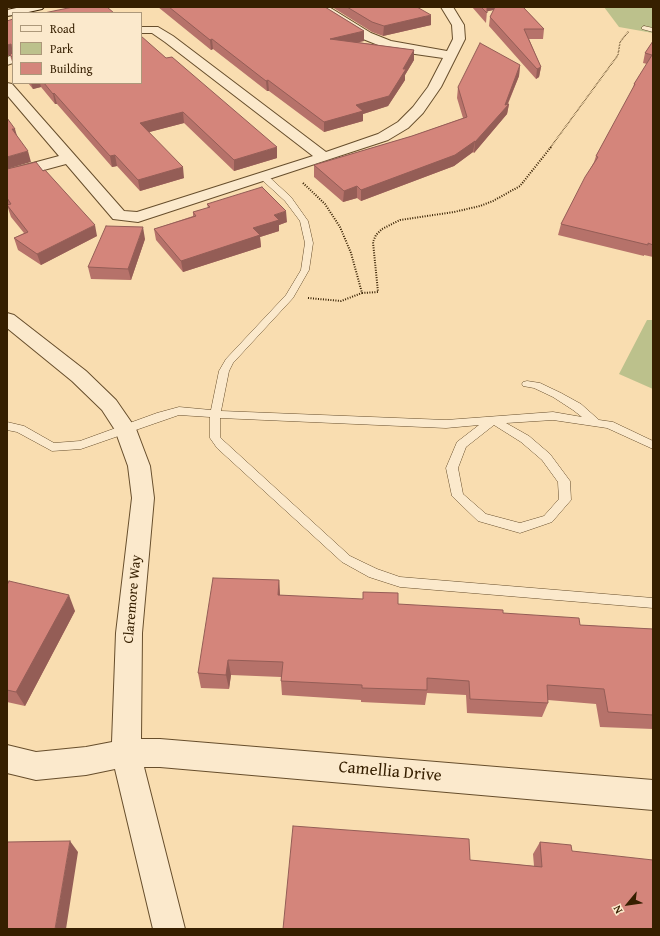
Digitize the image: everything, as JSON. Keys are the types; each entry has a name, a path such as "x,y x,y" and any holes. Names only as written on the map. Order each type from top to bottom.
{"street":[{"path":"12,12 38,7"},
{"path":"322,7 367,36 387,44 408,49 449,55"},
{"path":"7,87 119,216 138,217 383,137 403,125 418,110 434,87 449,55 459,39 458,25 447,7"},
{"path":"142,30 154,29 169,39 324,157"},
{"path":"7,175 69,158"},
{"name":"Claremore Way","path":"7,319 79,376 109,405 125,429 139,466 142,498 129,633 126,753 169,929"},
{"name":"Camellia Drive","path":"7,759 36,766 86,761 126,753 160,752 653,795"}],"lane":[{"path":"644,28 653,30"},
{"path":"264,177 288,199 304,221 309,243 305,270 289,298 229,361 224,372 215,414 215,438 221,445 346,559 373,573 400,582 653,603"},
{"path":"528,384 536,385 557,395 577,407 596,423"},
{"path":"7,426 20,429 52,447 81,445 179,411 215,414 446,424 553,416 609,425 653,445"},
{"path":"493,420 525,439 546,457 564,481 565,500 548,519 520,528 482,518 458,496 452,468 461,445 493,420"}],"path":[{"path":"289,298 341,301 362,293 378,292 373,242 376,235 382,229 400,220 454,212 480,206 493,201 520,186 567,127 618,55 620,42 627,34 631,26 644,28"},
{"path":"287,169 325,204 340,227 351,253 362,293"}],"green space":[{"path":"604,7 653,7 653,33 619,27"},
{"path":"647,320 653,320 653,389 619,374"}],"building":[{"path":"73,7 107,7 113,12 49,12"},
{"path":"169,7 325,7 364,31 330,39 414,50 403,69 406,69 389,96 356,105 363,111 324,122 268,80 266,81 212,39 210,40"},
{"path":"347,7 417,7 431,15 384,26 372,22"},
{"path":"481,7 487,7 487,13"},
{"path":"495,7 523,7 544,29 524,29 541,67 537,69 490,17"},
{"path":"12,19 12,53 11,44 7,45 7,21"},
{"path":"142,37 166,58 172,57 277,147 234,160 183,112 140,123 183,167 138,180 115,155 110,156 54,93 53,94 45,84 142,84"},
{"path":"653,41 653,245 561,224 585,177 598,157 596,156 634,84 652,55 645,53"},
{"path":"480,43 520,65 505,105 509,104 475,142 455,155 361,190 357,186 344,191 314,165 412,136 467,117 458,87"},
{"path":"7,118 15,129 12,129 28,151 7,157"},
{"path":"36,162 95,225 37,254 14,238 28,232 7,205 11,204 7,198 7,169"},
{"path":"262,187 286,211 274,215 279,220 253,228 260,235 181,261 154,229 196,216 193,212 210,207 207,204"},
{"path":"106,226 143,227 128,269 88,267"},
{"path":"213,578 279,580 278,595 363,599 363,592 398,593 398,604 503,610 503,613 579,618 580,625 653,629 653,715 608,712 604,689 547,685 548,703 470,699 469,681 427,678 427,690 362,688 362,685 281,681 283,662 228,660 226,675 198,673"},
{"path":"9,581 69,595 16,692 7,690 7,585"},
{"path":"293,826 469,839 470,860 542,867 540,842 571,845 572,851 653,860 653,929 283,929"},
{"path":"70,841 55,929 7,929 7,842"}]}
